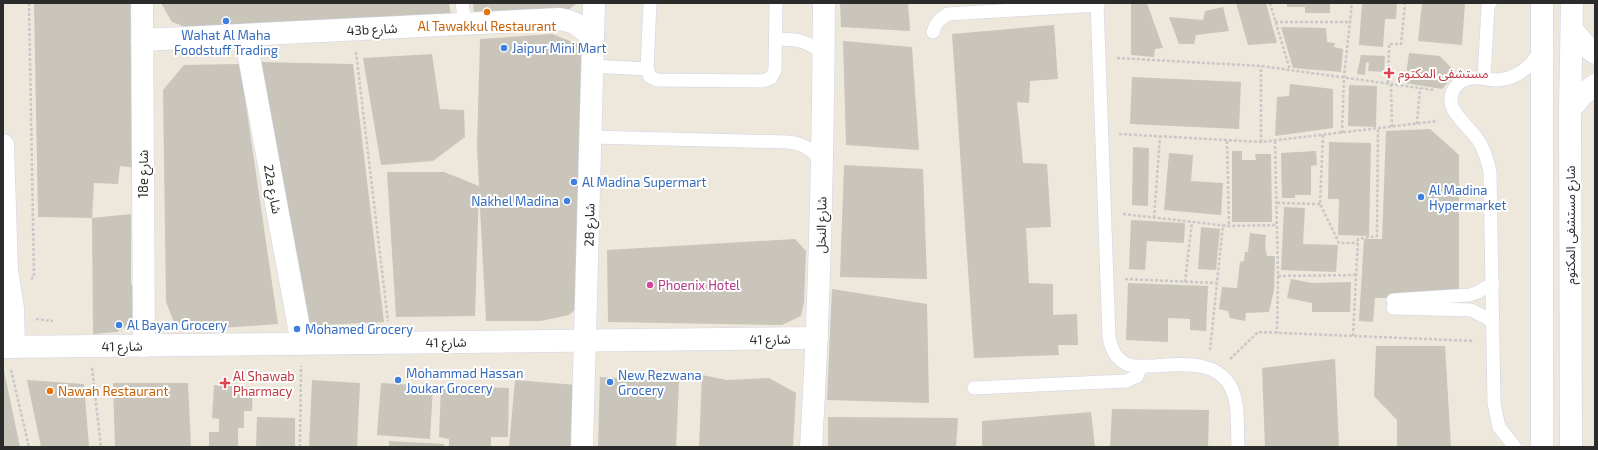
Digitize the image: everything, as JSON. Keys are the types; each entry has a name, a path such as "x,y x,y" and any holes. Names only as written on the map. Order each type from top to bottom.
{"street":[{"name":"18e شارع","path":"142,3 144,346"},
{"name":"شارع 28","path":"582,447 594,3"},
{"name":"شارع النخل","path":"811,447 818,338 824,3"},
{"path":"1542,3 1542,447"},
{"name":"شارع مستشفى المكتوم","path":"1572,3 1570,110 1576,444"},
{"name":"43b شارع","path":"142,40 354,29 464,13 560,19 580,25 588,32 593,41"},
{"path":"1572,30 1595,54"},
{"name":"22a شارع","path":"245,35 302,344"},
{"path":"1570,110 1582,95 1595,85"},
{"path":"3,145 5,276 13,308 7,347"},
{"name":"شارع 41","path":"7,347 818,338"}],"lane":[{"path":"650,3 648,69 650,77 657,80 767,81 771,78 775,70 776,3"},
{"path":"933,32 935,24 940,18 948,14 1097,4 1109,337 1111,349 1119,358 1129,365 1141,366 1186,364 1212,370 1228,382 1235,396 1238,447"},
{"path":"1484,78 1487,4"},
{"path":"776,39 795,39 806,42 816,47 823,54"},
{"path":"1515,447 1499,427 1496,415 1490,172 1486,156 1480,142 1471,129 1453,111 1451,102 1452,92 1457,84 1465,78 1474,76 1498,80 1512,77 1525,70 1535,60 1542,48"},
{"path":"593,66 648,69"},
{"path":"591,137 793,142 809,148 817,156 822,166"},
{"path":"1493,283 1470,295 1393,304 1471,310 1487,318 1493,324"},
{"path":"974,388 1126,381 1136,376 1141,366"}],"path":[{"path":"28,280 34,278 29,3"},
{"path":"1270,3 1290,70"},
{"path":"1342,133 1344,77 1352,3"},
{"path":"1388,83 1389,44 1401,44 1405,3"},
{"path":"1276,22 1350,22"},
{"path":"354,29 391,343"},
{"path":"1100,57 1261,66 1452,92"},
{"path":"1261,66 1261,142"},
{"path":"1391,84 1392,127"},
{"path":"1417,124 1420,88"},
{"path":"1102,133 1261,142 1460,118"},
{"path":"1353,336 1358,239 1376,236 1378,128"},
{"path":"1323,135 1320,204 1339,243 1358,243"},
{"path":"1154,218 1160,136"},
{"path":"1227,140 1229,226"},
{"path":"1275,141 1278,276 1277,333"},
{"path":"1276,203 1320,204"},
{"path":"1105,212 1229,226 1277,225"},
{"path":"1185,282 1192,222"},
{"path":"1212,370 1217,284 1223,225"},
{"path":"1278,276 1356,275"},
{"path":"1107,278 1217,284"},
{"path":"30,315 43,321 65,322 66,347"},
{"path":"1212,370 1258,332 1493,342"},
{"path":"300,447 302,344"},
{"path":"90,346 101,447"},
{"path":"7,347 29,447"}],"building":[{"path":"34,3 133,3 136,168 120,166 118,184 94,183 92,218 38,217"},
{"path":"161,3 449,3 452,21 193,30 172,22"},
{"path":"473,3 578,3 569,9 536,15 475,22"},
{"path":"840,3 908,3 910,31 841,27"},
{"path":"1131,3 1147,3 1163,48 1155,49 1154,57 1131,55"},
{"path":"1236,3 1266,3 1277,43 1248,45"},
{"path":"1287,3 1330,3 1330,13 1305,13 1305,7 1287,7"},
{"path":"1362,3 1397,3 1396,19 1385,19 1383,47 1359,45"},
{"path":"1422,3 1465,3 1462,45 1418,41"},
{"path":"1223,7 1229,31 1196,35 1194,44 1179,44 1169,17 1203,20 1205,11"},
{"path":"1054,25 1058,79 1030,81 1029,103 1017,102 1023,163 1047,164 1051,227 1026,228 1029,283 1053,284 1053,315 1077,314 1078,345 1058,345 1059,355 974,358 952,34"},
{"path":"1281,27 1326,28 1327,42 1335,43 1334,47 1343,49 1341,72 1293,68"},
{"path":"552,34 580,45 585,54 581,304 569,315 541,321 486,321 479,189 475,316 396,317 387,172 444,172 479,186 477,146 480,39"},
{"path":"843,41 912,47 919,150 846,145"},
{"path":"1409,53 1440,56 1456,73 1442,89 1405,83"},
{"path":"432,54 440,109 464,110 465,137 433,161 381,165 363,58"},
{"path":"1361,55 1385,56 1384,72 1368,71 1369,63 1366,62 1365,75 1357,74"},
{"path":"259,62 353,64 384,322 300,326"},
{"path":"240,64 278,324 194,330 174,322 166,302 163,90 184,65"},
{"path":"1132,77 1241,82 1239,129 1130,124"},
{"path":"1290,84 1333,89 1333,128 1275,136 1277,97 1289,96"},
{"path":"1349,85 1377,86 1376,127 1348,126"},
{"name":"Al Madina Hypermarket","path":"1430,129 1459,155 1459,296 1375,298 1373,322 1359,321 1364,239 1382,239 1386,131"},
{"path":"1329,142 1371,143 1369,236 1338,235 1339,199 1328,199"},
{"path":"1133,147 1149,148 1148,206 1132,205"},
{"path":"1232,151 1242,151 1242,160 1256,160 1255,154 1271,154 1272,222 1232,222"},
{"path":"1316,151 1317,165 1311,166 1311,195 1295,195 1295,198 1282,198 1281,153"},
{"path":"1169,153 1193,155 1191,181 1223,183 1221,215 1164,210"},
{"path":"844,165 923,169 927,279 840,277"},
{"path":"1284,207 1305,208 1303,244 1338,245 1336,272 1281,270"},
{"path":"131,214 131,285 141,284 132,322 117,332 93,334 92,218"},
{"path":"1131,220 1185,223 1184,243 1147,241 1145,270 1129,269"},
{"path":"1201,227 1220,229 1216,270 1198,269"},
{"path":"1250,233 1266,235 1265,246 1267,256 1275,256 1274,290 1269,312 1246,313 1245,321 1230,318 1228,311 1219,309 1222,287 1237,288 1240,262 1244,261 1245,252 1248,252"},
{"path":"795,239 806,251 804,302 801,316 782,325 608,322 607,250"},
{"path":"1291,279 1312,283 1351,282 1350,312 1312,312 1312,303 1287,298"},
{"path":"1128,283 1208,286 1206,331 1190,330 1190,319 1168,318 1168,342 1126,340"},
{"path":"832,289 927,304 929,403 827,400"},
{"path":"1376,346 1445,346 1451,447 1397,447 1397,420 1374,396"},
{"path":"1335,359 1339,447 1265,447 1262,368"},
{"path":"4,371 20,447 3,447"},
{"path":"702,375 727,380 769,378 796,393 793,447 699,447"},
{"path":"600,377 679,381 676,447 598,447"},
{"path":"27,380 84,384 89,447 41,447"},
{"path":"312,380 360,383 357,447 309,447"},
{"path":"515,380 577,385 573,447 509,447"},
{"path":"113,383 188,383 191,447 115,447"},
{"path":"381,383 433,386 430,439 377,435"},
{"path":"214,385 253,387 252,411 244,411 244,428 238,428 238,447 209,447 209,432 219,432 219,419 212,418"},
{"path":"441,386 509,388 508,437 491,437 491,447 449,447 449,439 439,437"},
{"path":"1112,409 1209,410 1208,447 1110,447"},
{"path":"1091,412 1095,447 982,447 982,421"},
{"path":"257,417 295,418 295,447 256,447"},
{"path":"828,417 958,418 956,447 828,447"},
{"path":"389,441 444,444 444,447 389,447"}],"place":[{"name":"Al Tawakkul Restaurant","path":"487,12"},
{"name":"Wahat Al Maha Foodstuff Trading","path":"226,21"},
{"name":"Jaipur Mini Mart","path":"504,48"},
{"name":"مستشفى المكتوم","path":"1389,73"},
{"name":"Al Madina Supermart","path":"574,182"},
{"name":"Al Madina Hypermarket","path":"1421,197"},
{"name":"Nakhel Madina","path":"567,201"},
{"name":"Phoenix Hotel","path":"650,285"},
{"name":"Al Bayan Grocery","path":"119,325"},
{"name":"Mohamed Grocery","path":"297,329"},
{"name":"Mohammad Hassan Joukar Grocery","path":"398,380"},
{"name":"New Rezwana Grocery","path":"610,382"},
{"name":"Al Shawab Pharmacy","path":"225,383"},
{"name":"Nawah Restaurant","path":"50,391"}]}
